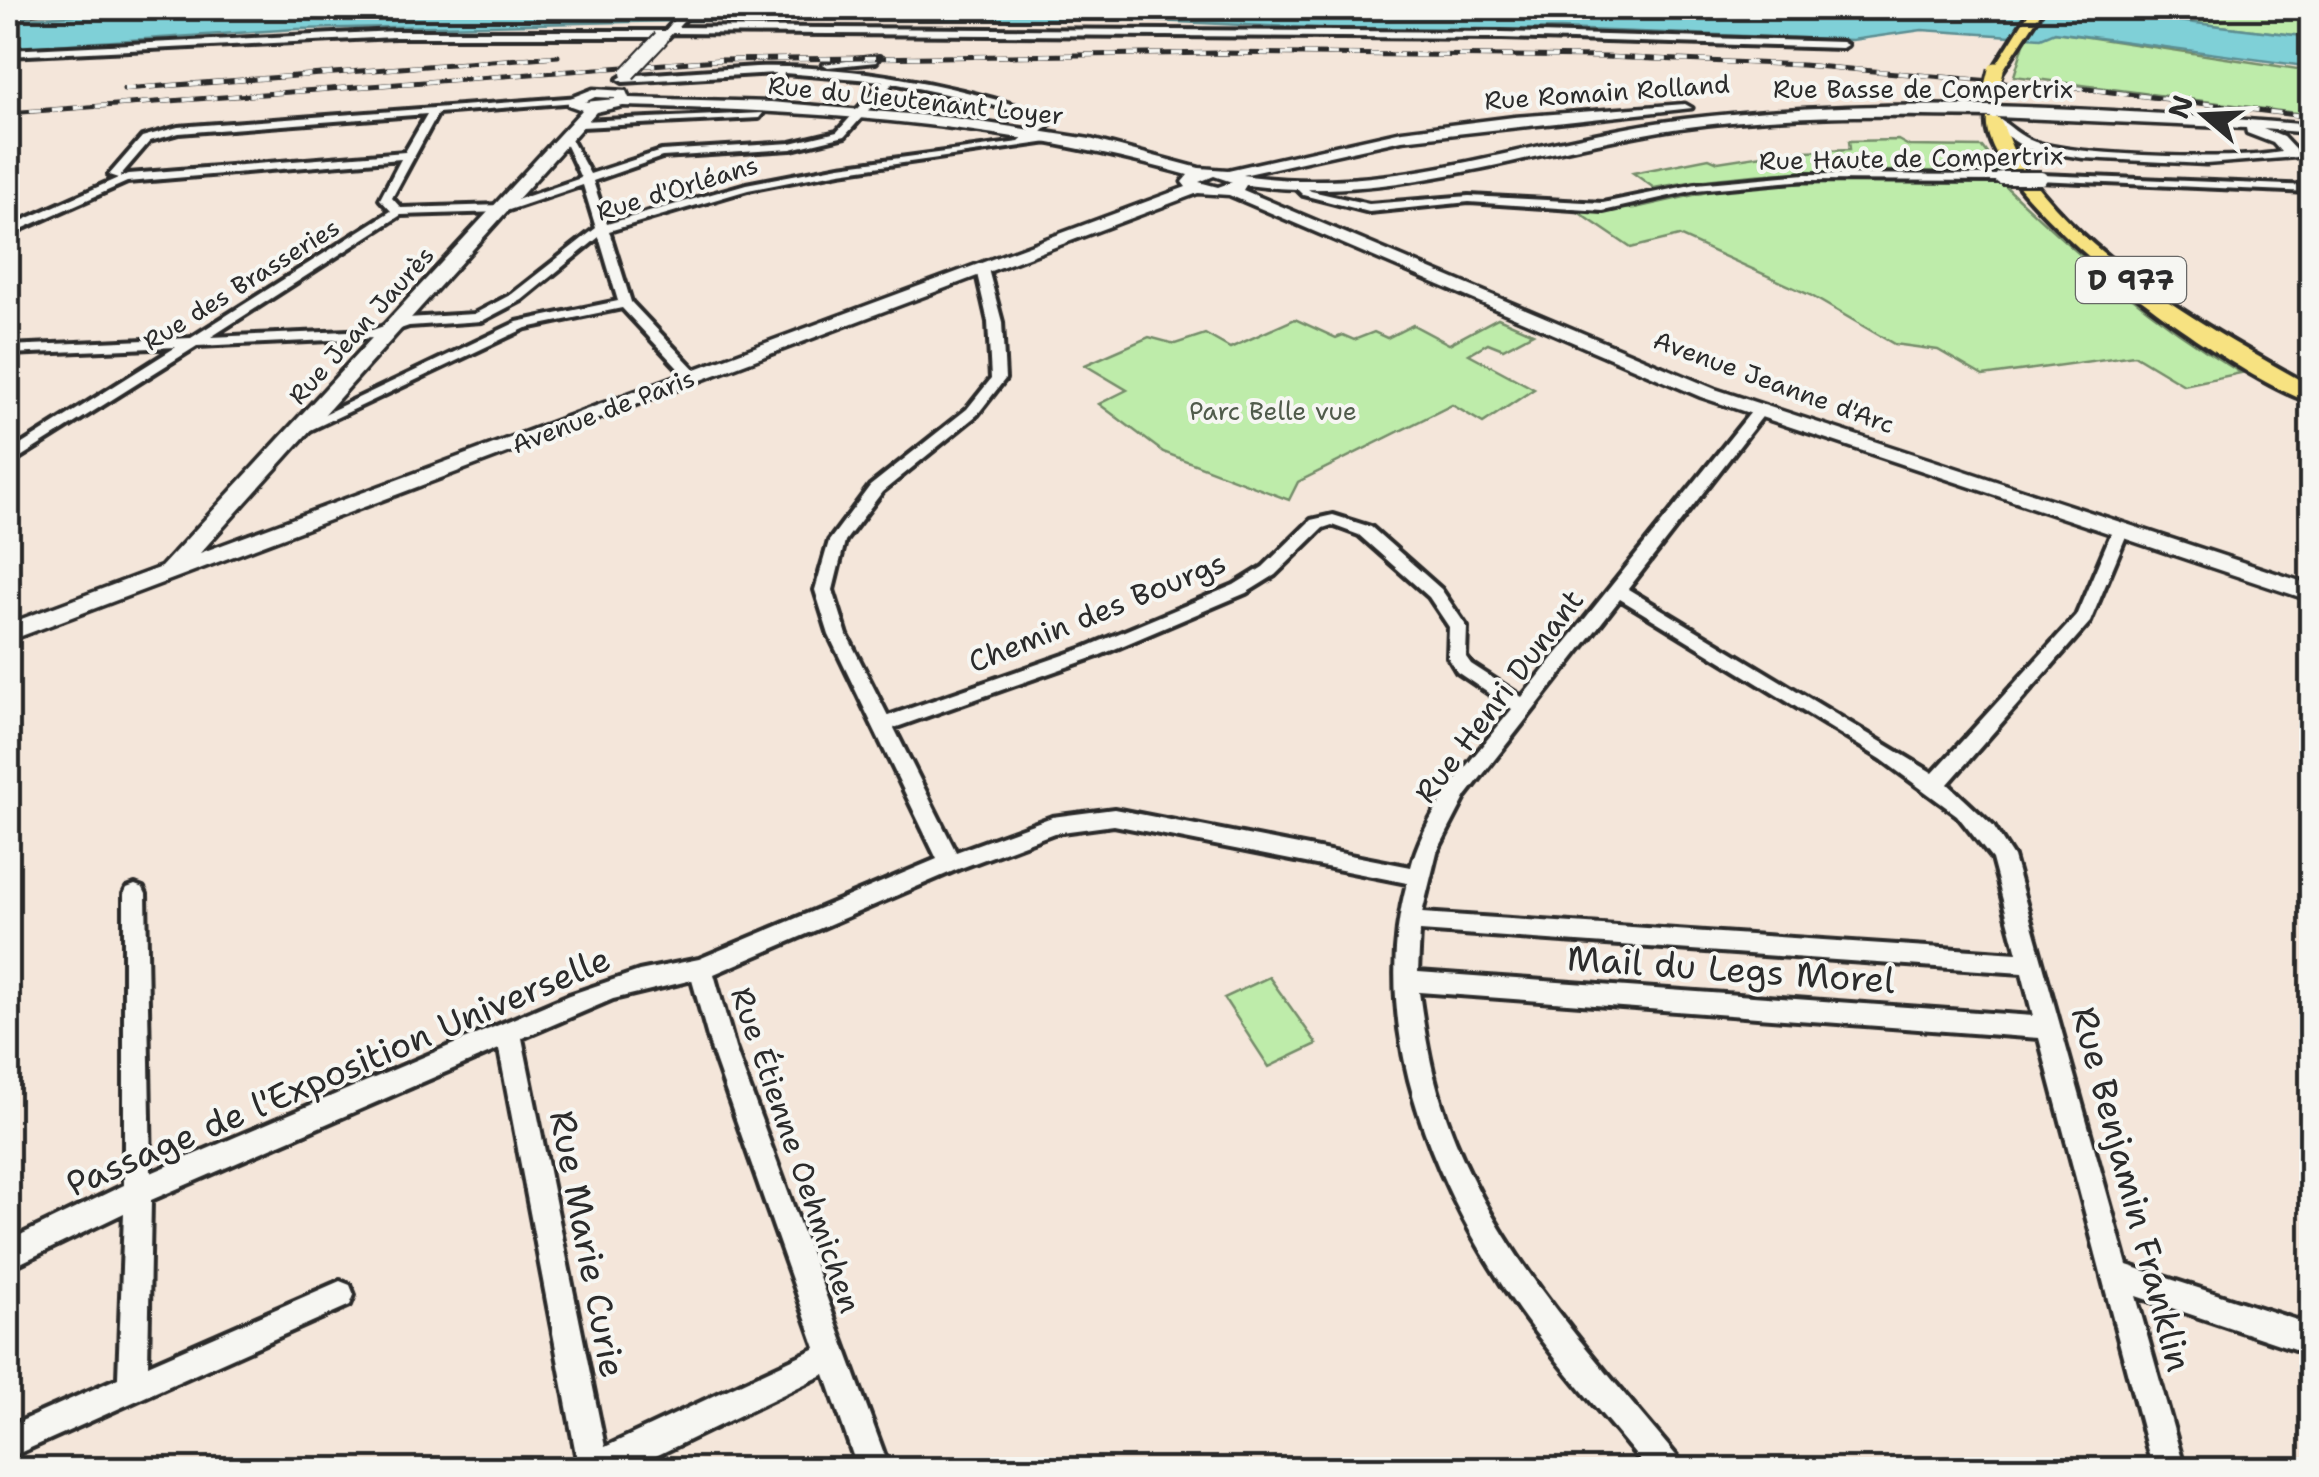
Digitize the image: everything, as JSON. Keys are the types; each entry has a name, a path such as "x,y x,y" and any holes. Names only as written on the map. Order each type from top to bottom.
{"main road":[{"path":"617,97 626,76 690,8"},
{"path":"2038,8 1996,70 1991,106 2019,140 2058,151 2251,159 2290,154 2288,147 2262,133 2167,116"},
{"name":"Rue du Lieutenant Loyer","path":"583,111 617,97 862,114 1064,138 1198,181"},
{"name":"Rue Romain Rolland","path":"1235,181 1346,142 1495,120 1991,106"},
{"name":"D 977","path":"1991,106 2001,146 2021,178 2076,237 2174,312 2312,396"},
{"name":"Rue Basse de Compertrix","path":"1198,181 1302,188 1365,185 1678,124 1838,108 2167,116 2312,130"},
{"name":"Rue Jean Jaurès","path":"166,574 299,430 383,330 566,139 583,111"},
{"path":"1495,120 1678,124"},
{"path":"1553,123 1572,134 1571,143"},
{"path":"1605,125 1620,135"},
{"path":"1392,181 1406,168 1425,136 1445,126"},
{"path":"1381,136 1415,154"},
{"path":"1346,142 1477,163"},
{"name":"Avenue de Paris","path":"8,633 982,269 1198,181"},
{"name":"Avenue Jeanne d'Arc","path":"1235,181 1708,392 2312,593"}],"street":[{"path":"8,11 68,8"},
{"path":"8,53 395,34 667,32 1464,35 1842,45"},
{"path":"626,76 798,70 876,59"},
{"path":"798,70 954,90 1042,117 1046,122 1036,134"},
{"path":"773,98 780,71"},
{"path":"434,110 405,155 386,200 398,212 503,208 660,154 791,146 840,134 862,114 874,92 890,80"},
{"path":"114,174 140,144 168,132 434,110 759,116 729,147"},
{"name":"Rue d'Orléans","path":"1018,147 1036,134"},
{"name":"Rue d'Orléans","path":"8,350 383,330 477,318 517,298 600,230 746,187 840,169 1064,138"},
{"path":"566,139 587,179 625,304 694,377"},
{"path":"8,231 96,188 128,180 405,155"},
{"path":"96,188 91,186 92,181 114,174 126,175 128,180"},
{"name":"Rue Haute de Compertrix","path":"1302,188 1357,207 1469,199 1603,208 1696,186 1805,177 2041,178 2312,189"},
{"path":"1365,185 1361,198 1394,206"},
{"name":"Rue des Brasseries","path":"11,454 398,212"},
{"path":"950,863 838,636 824,590 837,541 876,490 972,412 998,380 995,322 982,269"},
{"path":"299,430 522,325 625,304"},
{"name":"Rue Henri Dunant","path":"1668,1470 1529,1300 1483,1227 1426,1096 1407,981 1408,921 1418,876 1444,810 1760,410"},
{"name":"Chemin des Bourgs","path":"882,724 1138,633 1240,590 1280,560 1317,524 1334,520 1355,524 1435,592 1458,626 1457,657 1464,668 1522,707"},
{"path":"1933,787 2084,618 2121,530"},
{"name":"Rue Benjamin Franklin","path":"1618,590 1933,787 1992,841 2002,857 2169,1470"},
{"name":"Rue Étienne Oehmichen","path":"874,1470 722,1048 700,969 950,863 1052,825 1114,817 1418,876"},
{"path":"132,1387 138,1188 134,894"},
{"name":"Mail du Legs Morel","path":"1408,921 2032,964"},
{"name":"Passage de l'Exposition Universelle","path":"8,1255 138,1188 509,1034 659,973 700,969"},
{"name":"Mail du Legs Morel","path":"1407,981 2049,1028"},
{"name":"Rue Marie Curie","path":"509,1034 594,1470"},
{"path":"2117,1276 2312,1340"},
{"path":"8,1443 340,1295"},
{"path":"594,1470 833,1355"}],"green space":[{"path":"2071,8 2311,8 2311,37"},
{"path":"2055,32 2311,71 2311,115 2014,76 2026,37"},
{"path":"1898,140 1909,146 1982,147 2002,173 1784,173 1654,188 1633,173 1709,158 1718,162 1782,152 1850,149 1849,141"},
{"path":"1900,180 2002,183 2116,285 2241,373 2184,385 2134,355 1983,376 1938,350 1894,344 1810,295 1679,236 1631,248 1578,212 1635,208 1734,186"},
{"name":"Parc Belle vue","path":"1498,318 1533,333 1503,349 1488,343 1469,354 1534,389 1483,423 1452,405 1298,482 1289,500 1163,452 1099,404 1127,390 1085,365 1149,337 1175,344 1205,334 1230,348 1295,319 1336,338 1343,335 1354,340 1374,332 1387,338 1413,325 1449,344"},
{"path":"1269,977 1317,1044 1269,1067 1224,998"}],"water":[{"path":"197,8 2071,8 2311,37 2312,67 2055,32 2041,38 1922,30 1852,40 1560,29 1381,31 1132,20 771,19 297,29 8,48 8,19"}],"railway":[{"path":"8,113 718,60 1220,53 1605,57 1802,65 2087,89 2312,117"},
{"path":"124,89 558,56"}]}
